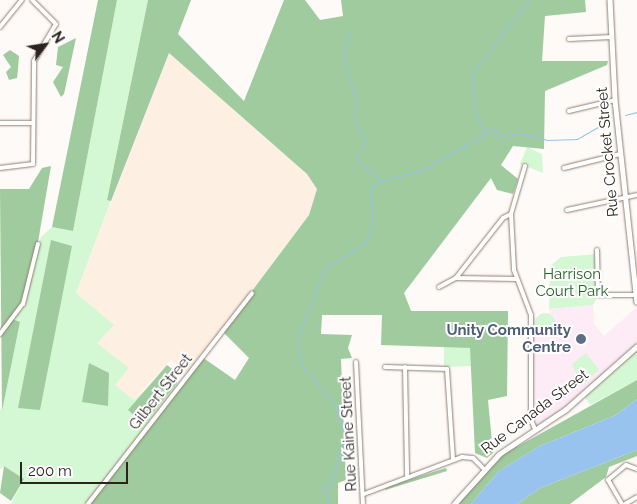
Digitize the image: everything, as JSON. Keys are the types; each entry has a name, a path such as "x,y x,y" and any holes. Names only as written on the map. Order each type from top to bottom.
{"main road":[{"name":"Rue Canada Street","path":"454,504 483,468 535,429 566,409 637,346"}],"street":[{"path":"0,27 22,0"},
{"path":"0,168 32,166 34,61 56,24 32,0"},
{"name":"Rue Crocket Street","path":"610,0 615,100 634,296 637,302"},
{"path":"569,39 612,37"},
{"path":"569,111 615,100"},
{"path":"0,123 33,123"},
{"path":"564,168 620,154"},
{"path":"525,166 511,214 517,279 531,315 531,420 535,429"},
{"path":"567,210 637,195"},
{"path":"439,287 456,278 503,218 511,214"},
{"path":"0,334 22,304 38,244"},
{"path":"597,250 598,295 634,296"},
{"path":"456,278 517,279"},
{"name":"Gilbert Street","path":"88,504 252,293"},
{"name":"Rue Kaine Street","path":"356,362 363,504"},
{"path":"385,367 441,366 448,372 453,460"},
{"path":"405,367 406,476"},
{"path":"364,494 406,476 469,456 483,468"},
{"path":"637,470 626,465 608,480 623,504 637,497"}],"shaded area":[{"path":"169,53 307,174 317,189 309,215 189,374 171,360 134,400 115,385 129,368 97,343 76,293"},
{"path":"593,305 594,324 604,336 637,307 637,346 582,395 535,429 531,319 550,313 549,309"}],"green space":[{"path":"98,0 117,0 73,231 52,227"},
{"path":"117,0 148,0 107,199 111,201 76,293 114,325 97,343 129,368 115,385 134,400 151,385 129,411 144,424 177,383 180,386 88,504 11,504 24,479 4,466 0,469 0,408 2,410 20,323 12,319 41,237 52,227 73,231"},
{"path":"148,0 191,0 178,34 244,101 284,0 305,0 320,20 343,16 341,0 585,0 586,12 545,16 542,61 608,61 607,65 545,91 544,149 513,146 501,165 518,179 513,194 497,190 491,178 404,293 411,311 508,311 507,396 488,400 493,453 487,458 475,453 470,348 381,345 382,315 322,315 321,334 352,335 348,348 352,358 341,359 346,480 338,483 338,504 88,504 202,357 235,380 249,358 222,331 309,215 317,189 307,174 169,53 111,201 107,200"},
{"path":"76,38 64,94 61,97 53,82 63,67 56,65 58,47"},
{"path":"10,50 19,56 17,78 9,80 6,72 11,67 3,55"},
{"path":"527,147 542,154 543,173 520,164"},
{"path":"51,166 31,283 12,319 20,322 2,411 0,189 29,189 42,168"},
{"path":"51,240 72,246 40,410 18,408"},
{"name":"Harrison Court Park","path":"596,254 598,295 593,305 549,309 550,266 561,257"},
{"path":"545,313 552,316 555,323 552,330 545,333 538,330 535,323 538,316"},
{"path":"444,347 470,348 471,366 444,367"},
{"path":"637,350 637,380 590,405 585,397"},
{"path":"586,353 599,370 582,385 572,364"},
{"path":"89,363 109,373 108,406 82,402"},
{"path":"167,365 176,372 177,383 144,424 128,410"},
{"path":"637,380 637,399 616,415 540,446 499,471 471,504 458,504 504,454"},
{"path":"637,450 637,456 609,467 606,477 570,504 517,504 540,488"},
{"path":"4,466 24,479 11,501 0,493"},
{"path":"446,468 447,471 385,490 386,487"}],"water":[{"path":"637,399 637,450 540,488 517,504 471,504 499,471 540,446 616,415"}],"waterway":[{"path":"485,133 476,115 472,74 529,0"},
{"path":"349,32 343,59 357,102 354,118 365,143 356,159 379,180"},
{"path":"625,115 637,112"},
{"path":"327,504 329,498 323,488 332,481 345,435 335,404 302,366 297,341 324,269 366,242 373,219 370,189 380,181 420,171 495,129 500,136 521,133 547,140 577,139 608,121"}],"place":[{"name":"Unity Community Centre","path":"581,339"}]}
